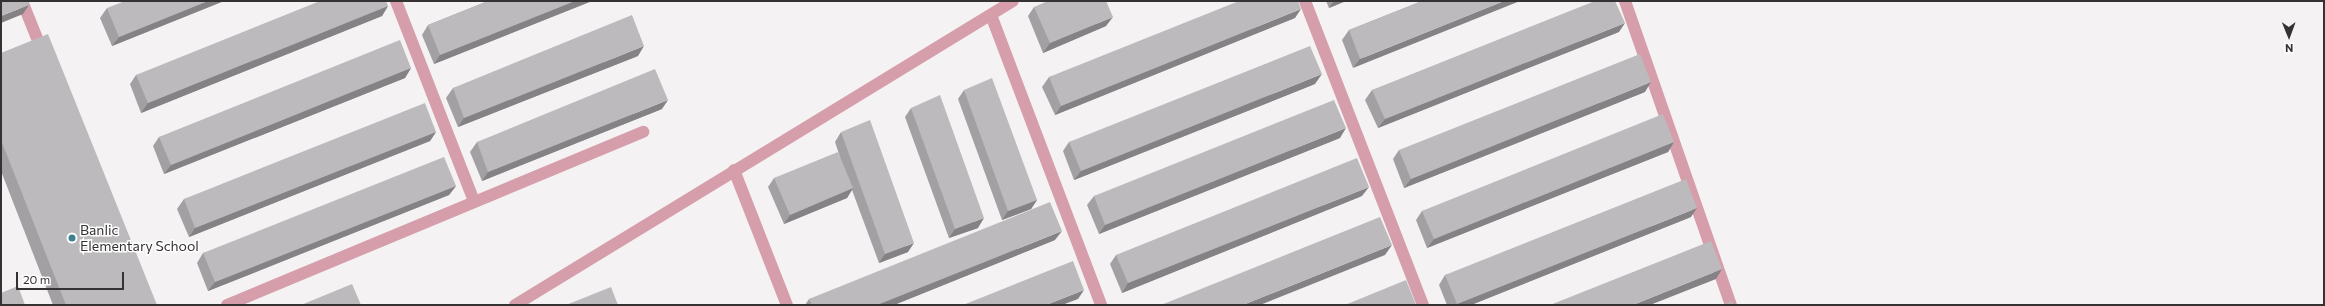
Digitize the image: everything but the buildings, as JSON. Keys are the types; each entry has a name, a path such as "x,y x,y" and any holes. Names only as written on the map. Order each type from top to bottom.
{"street":[{"path":"22,1 48,67"},
{"path":"396,1 474,201"},
{"path":"515,305 1013,1"},
{"path":"1305,1 1423,305"},
{"path":"1625,1 1731,305"},
{"path":"990,15 1101,305"},
{"path":"227,305 643,132"},
{"path":"734,170 787,305"}],"place":[{"name":"Banlic Elementary School","path":"72,238"}]}
